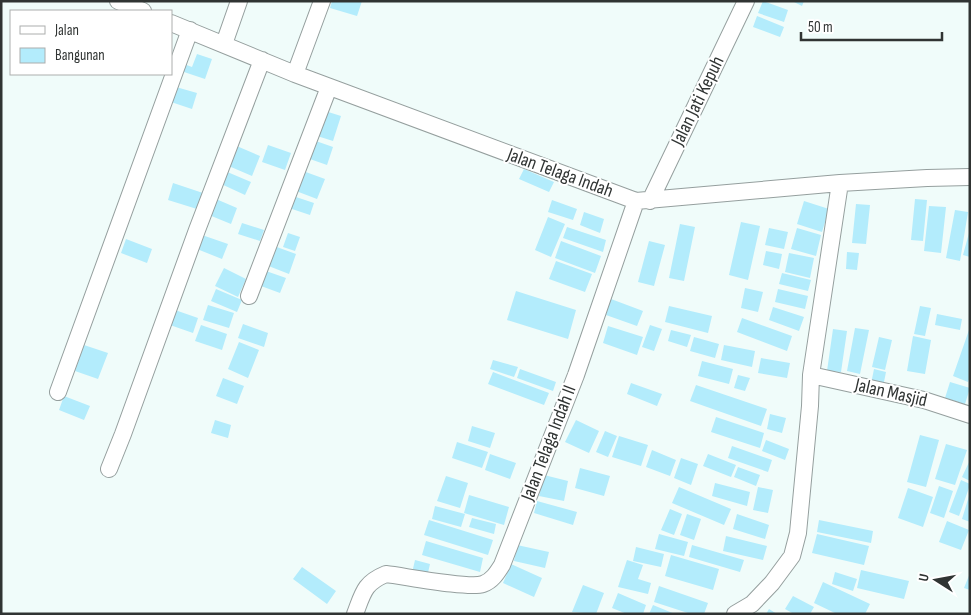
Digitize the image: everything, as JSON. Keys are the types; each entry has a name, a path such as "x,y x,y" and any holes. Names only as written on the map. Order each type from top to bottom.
{"street":[{"path":"118,1 137,7"},
{"path":"224,44 239,1"},
{"path":"295,74 322,1"},
{"name":"Jalan Jati Kepuh","path":"643,201 746,1"},
{"name":"Jalan Telaga Indah","path":"172,23 295,74 326,94 643,201 840,183 970,177"},
{"path":"58,392 190,30"},
{"path":"109,470 262,60"},
{"path":"249,296 326,94"},
{"path":"736,614 752,604 772,583 792,556 798,533 810,406 811,375 840,183"},
{"name":"Jalan Telaga Indah II","path":"354,614 364,590 373,579 386,574 476,586 491,580 498,572 643,201"},
{"name":"Jalan Masjid","path":"811,375 924,400 970,415"}],"building":[{"path":"332,1 362,1 357,16 330,8"},
{"path":"763,1 788,10 784,22 758,13"},
{"path":"792,1 804,1 802,6"},
{"path":"757,16 784,27 780,37 753,27"},
{"path":"197,54 212,59 205,79 178,70 181,63 192,67"},
{"path":"176,87 197,93 192,109 171,102"},
{"path":"322,110 341,116 333,141 314,135"},
{"path":"313,140 333,147 327,165 307,158"},
{"path":"232,144 260,156 252,176 224,164"},
{"path":"268,145 291,153 285,170 262,162"},
{"path":"524,169 554,182 549,192 519,179"},
{"path":"225,171 251,182 245,195 219,183"},
{"path":"303,171 325,179 317,199 296,191"},
{"path":"173,183 203,193 197,209 168,200"},
{"path":"293,196 314,203 310,215 289,208"},
{"path":"216,199 237,208 231,224 209,215"},
{"path":"915,199 927,200 923,241 911,240"},
{"path":"552,200 577,209 573,220 548,212"},
{"path":"804,201 829,209 822,232 797,224"},
{"path":"856,204 870,205 866,244 852,243"},
{"path":"929,206 946,207 941,253 924,251"},
{"path":"955,210 968,212 960,261 946,258"},
{"path":"584,212 604,219 600,233 580,225"},
{"path":"548,217 565,224 551,257 535,250"},
{"path":"741,222 760,226 748,280 729,275"},
{"path":"242,223 264,230 260,241 238,234"},
{"path":"680,224 695,227 684,281 669,278"},
{"path":"567,227 606,240 603,252 563,238"},
{"path":"769,228 788,232 784,249 765,245"},
{"path":"797,228 821,235 816,256 791,249"},
{"path":"288,233 300,237 295,251 283,247"},
{"path":"970,233 970,257 963,255"},
{"path":"202,235 228,244 222,259 197,249"},
{"path":"126,239 152,249 147,263 121,253"},
{"path":"561,241 601,256 595,273 555,258"},
{"path":"649,241 665,245 654,286 638,282"},
{"path":"274,246 296,254 289,274 266,265"},
{"path":"766,251 782,254 779,269 763,265"},
{"path":"847,252 859,253 857,270 846,269"},
{"path":"789,253 814,258 810,278 785,272"},
{"path":"556,261 592,274 585,292 549,279"},
{"path":"224,268 246,279 238,297 215,286"},
{"path":"266,271 286,278 280,293 261,286"},
{"path":"782,273 811,280 808,291 779,284"},
{"path":"745,288 763,292 758,312 741,308"},
{"path":"216,289 242,300 237,312 211,301"},
{"path":"778,289 808,296 805,309 775,302"},
{"path":"516,291 576,310 568,339 507,320"},
{"path":"611,299 643,311 637,326 606,315"},
{"path":"208,305 234,313 229,328 203,320"},
{"path":"669,306 712,316 708,333 665,322"},
{"path":"920,306 931,308 925,336 914,334"},
{"path":"773,307 804,317 799,331 769,320"},
{"path":"175,310 198,318 193,333 170,325"},
{"path":"937,314 962,319 960,330 935,325"},
{"path":"742,318 792,336 787,351 737,332"},
{"path":"243,324 268,333 264,347 238,338"},
{"path":"201,325 227,334 222,350 195,341"},
{"path":"650,325 662,329 654,351 642,347"},
{"path":"608,326 643,337 637,355 603,343"},
{"path":"855,328 869,330 860,374 847,371"},
{"path":"833,329 847,331 841,372 827,371"},
{"path":"671,330 691,335 687,347 668,341"},
{"path":"969,330 970,377 968,382 953,376"},
{"path":"913,336 931,340 925,374 907,371"},
{"path":"694,337 719,344 715,358 690,351"},
{"path":"879,337 892,340 885,370 872,367"},
{"path":"239,342 259,350 248,378 228,369"},
{"path":"84,345 108,353 98,379 75,371"},
{"path":"724,345 755,351 752,367 721,360"},
{"path":"761,358 790,363 787,378 758,373"},
{"path":"493,360 518,367 514,377 490,369"},
{"path":"702,361 733,369 729,384 698,376"},
{"path":"520,369 556,382 553,391 517,378"},
{"path":"874,369 886,372 883,387 871,384"},
{"path":"493,372 549,393 544,405 488,384"},
{"path":"738,375 750,378 745,391 734,388"},
{"path":"223,378 244,386 237,404 216,396"},
{"path":"950,382 970,388 965,404 945,398"},
{"path":"631,383 662,394 657,406 627,394"},
{"path":"696,385 767,409 761,426 690,401"},
{"path":"64,396 90,406 84,420 59,410"},
{"path":"770,414 786,418 782,433 767,429"},
{"path":"716,417 764,433 760,448 711,432"},
{"path":"215,420 231,425 228,438 211,433"},
{"path":"576,420 599,431 589,453 565,442"},
{"path":"472,426 495,433 490,448 468,441"},
{"path":"605,431 617,436 608,457 596,452"},
{"path":"920,435 939,440 926,487 907,482"},
{"path":"619,436 648,445 641,466 612,457"},
{"path":"766,440 789,449 785,460 762,451"},
{"path":"457,442 488,452 482,468 452,458"},
{"path":"946,444 967,450 955,485 935,479"},
{"path":"732,446 772,460 768,472 728,458"},
{"path":"652,450 676,460 670,476 646,467"},
{"path":"490,454 516,463 510,479 485,470"},
{"path":"708,454 736,465 731,477 703,466"},
{"path":"681,458 698,464 691,485 674,478"},
{"path":"970,460 970,481 962,477"},
{"path":"738,467 760,475 756,486 734,477"},
{"path":"580,468 610,476 604,496 575,488"},
{"path":"544,475 568,481 564,501 539,496"},
{"path":"446,476 468,483 460,508 437,501"},
{"path":"961,480 970,485 959,516 949,512"},
{"path":"715,483 750,492 747,506 712,496"},
{"path":"939,486 953,491 944,518 930,513"},
{"path":"679,487 731,509 724,525 672,503"},
{"path":"758,487 773,490 768,513 753,510"},
{"path":"908,488 933,497 923,527 898,518"},
{"path":"469,495 509,507 504,525 464,513"},
{"path":"970,496 970,522 962,519"},
{"path":"537,501 577,512 573,525 534,513"},
{"path":"435,506 465,514 461,527 432,519"},
{"path":"670,509 682,514 674,535 661,530"},
{"path":"687,514 701,519 694,540 680,535"},
{"path":"737,514 769,525 765,539 733,529"},
{"path":"472,518 496,524 494,534 469,527"},
{"path":"429,520 493,540 488,555 424,535"},
{"path":"819,520 873,531 871,543 817,532"},
{"path":"947,521 969,530 961,550 939,542"},
{"path":"659,534 688,542 684,556 655,549"},
{"path":"817,534 869,546 864,565 812,553"},
{"path":"726,536 767,546 763,560 723,551"},
{"path":"426,541 483,558 480,572 422,555"},
{"path":"517,545 549,552 545,568 514,561"},
{"path":"692,545 744,560 740,572 689,557"},
{"path":"636,547 664,554 661,567 633,561"},
{"path":"671,555 719,569 713,590 665,576"},
{"path":"415,560 430,564 427,577 412,573"},
{"path":"627,560 643,565 638,579 651,583 648,594 618,587"},
{"path":"511,564 542,578 534,597 503,583"},
{"path":"302,567 336,591 327,604 293,579"},
{"path":"861,570 909,581 904,599 857,588"},
{"path":"835,572 857,579 853,591 832,584"},
{"path":"970,573 970,590 964,588"},
{"path":"823,582 870,604 865,614 837,614 814,603"},
{"path":"583,585 604,593 596,614 572,612"},
{"path":"659,586 708,603 704,614 691,614 654,602"},
{"path":"618,593 646,605 643,614 627,614 612,608"},
{"path":"793,596 814,607 810,614 794,614 785,609"},
{"path":"653,605 675,614 649,614"},
{"path":"769,609 777,614 766,614"}]}
